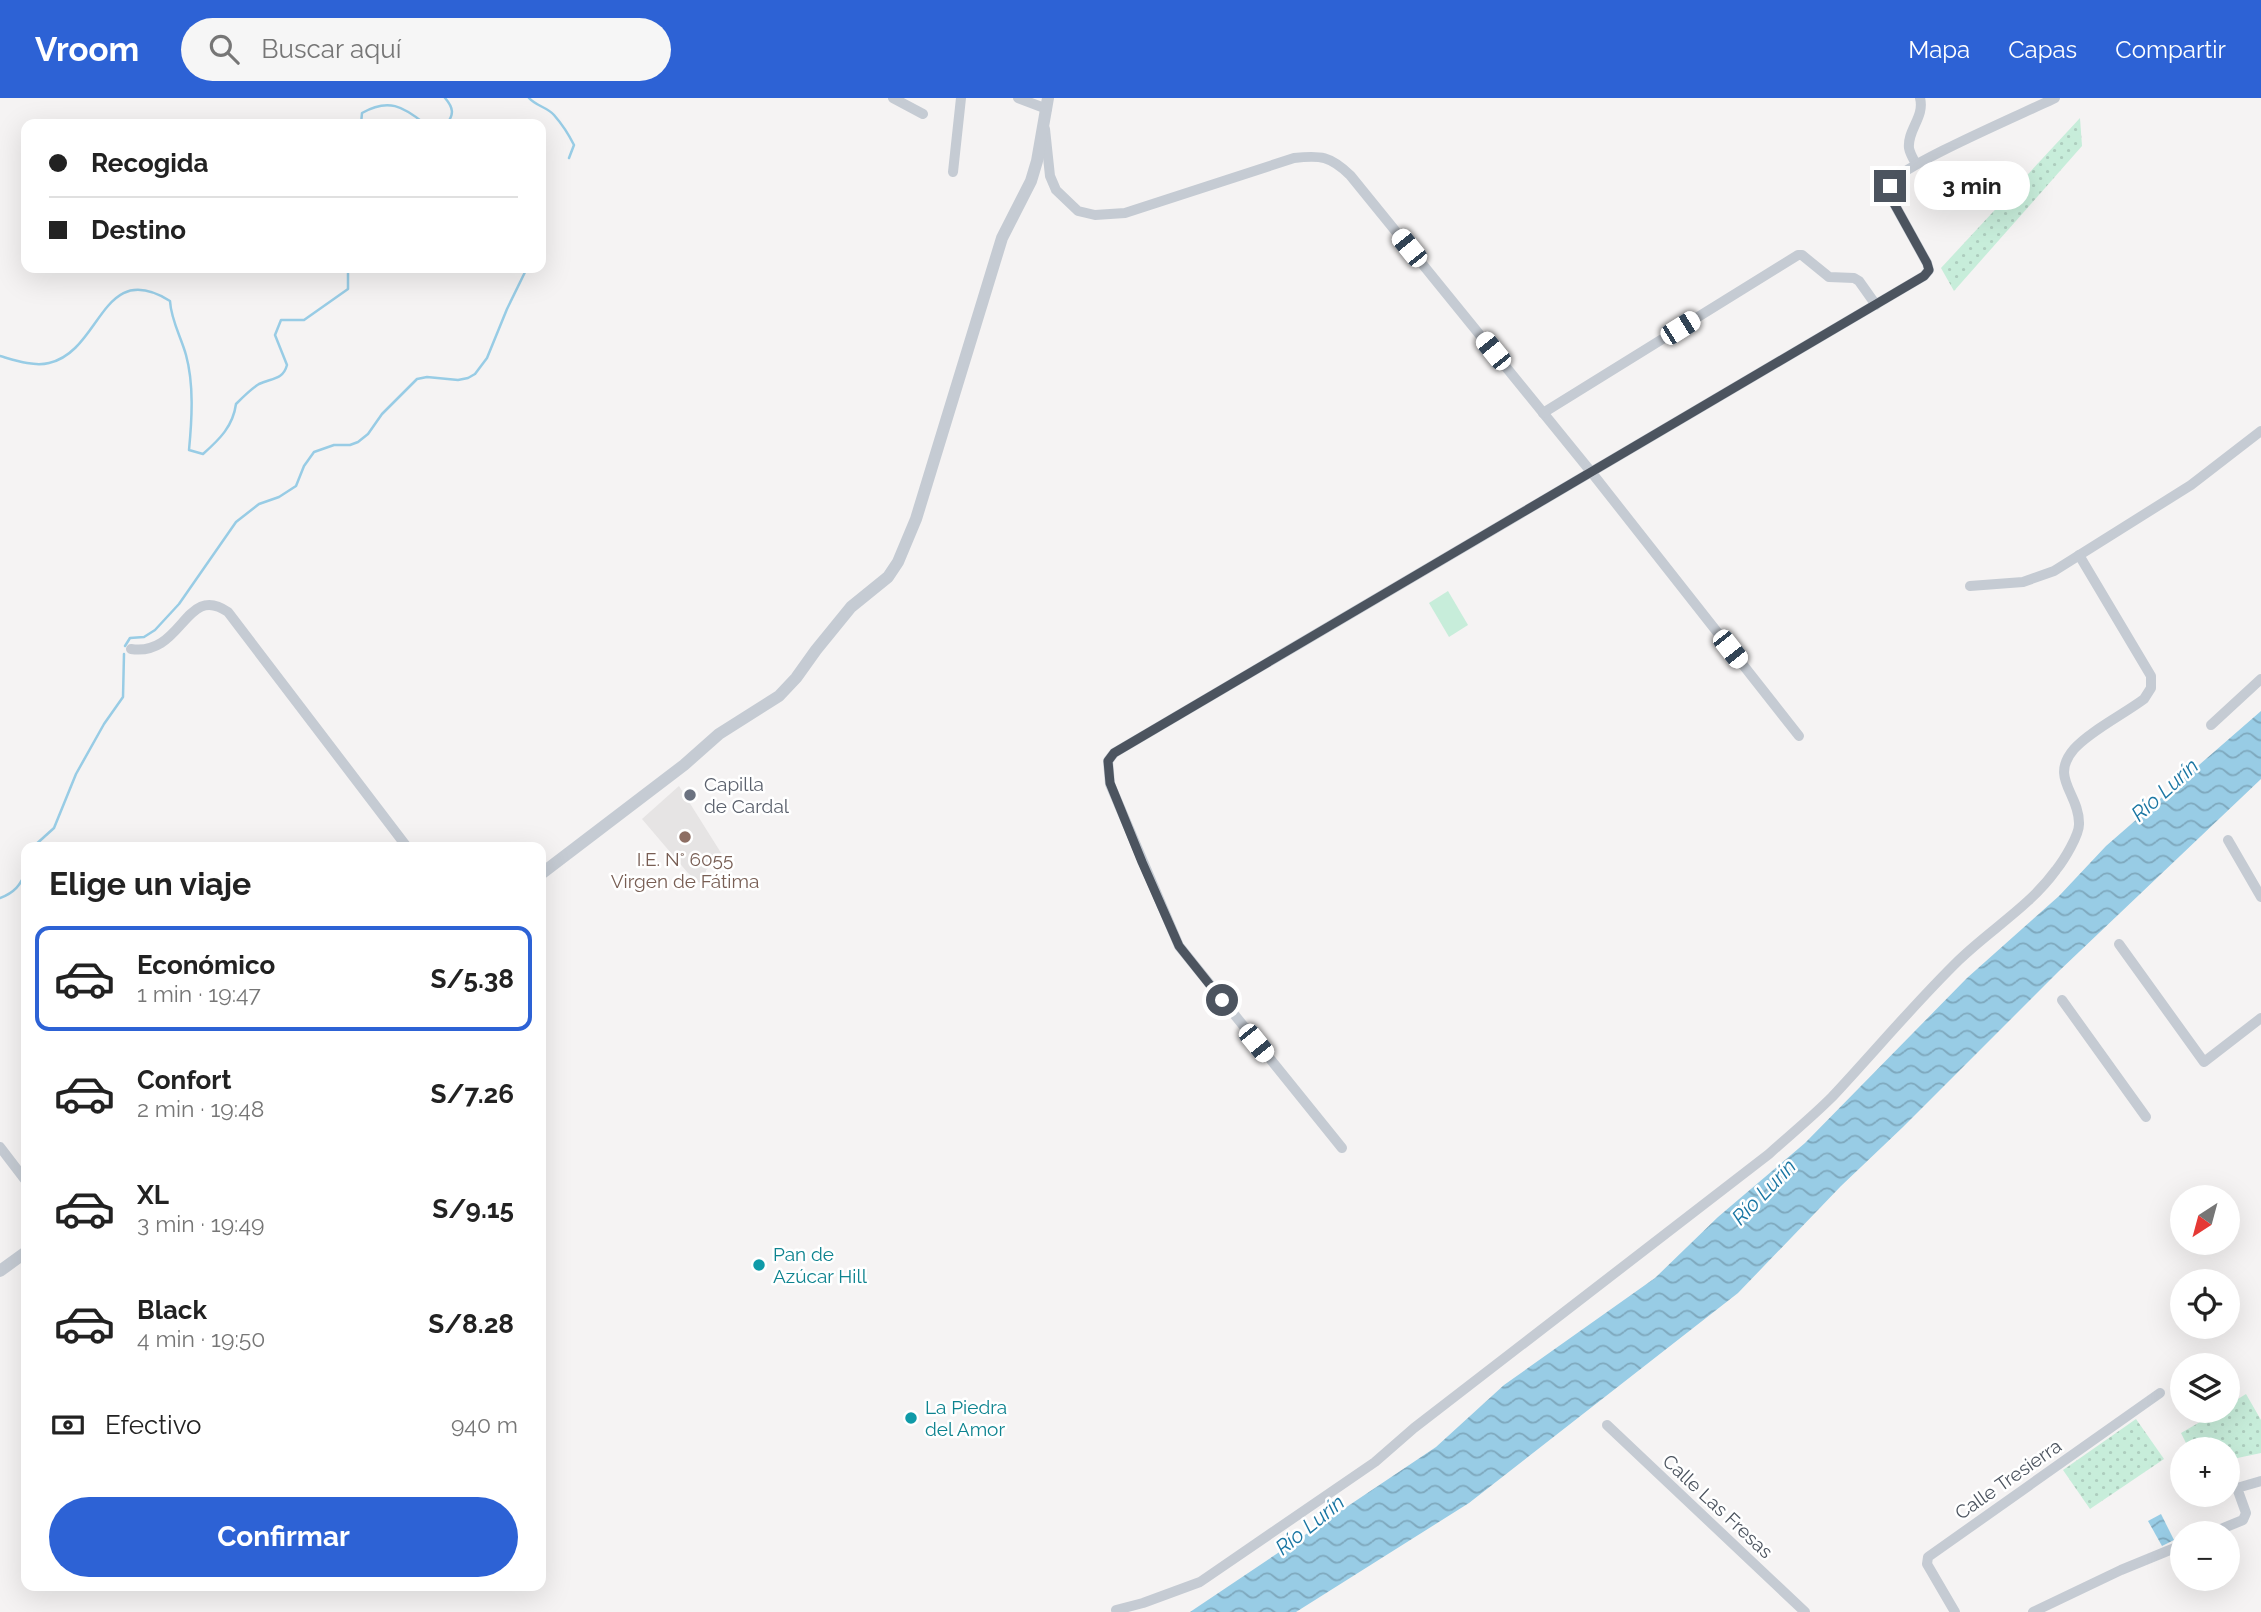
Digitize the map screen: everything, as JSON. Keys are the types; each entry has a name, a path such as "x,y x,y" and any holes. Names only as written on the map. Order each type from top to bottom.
{"street":[{"path":"893,98 923,114"},
{"path":"953,172 961,98"},
{"path":"546,869 684,765 719,734 779,696 851,607 888,577 898,562 916,519 995,259 1031,181 1047,103 1018,98"},
{"path":"1916,164 1909,150 1910,139 1920,116 1920,98"},
{"path":"1342,1148 1179,946 1110,783 1108,761 1114,753 1924,276 1929,270 1927,263 1891,198 1889,191 1894,180 1916,164 2055,98"},
{"path":"1045,122 1050,176 1056,190 1078,211 1095,215 1125,213 1294,158 1317,155 1335,161 1350,175 1592,473 1799,736"},
{"path":"1543,413 1798,256 1802,256 1829,277 1854,278 1859,281 1876,305"},
{"path":"1970,586 2034,580 2054,571 2191,485 2261,431"},
{"path":"1116,1610 1200,1582 1375,1462 1414,1428 1769,1154 1831,1097 1961,958 2034,896 2057,869 2080,825 2077,806 2064,780 2065,764 2074,749 2144,699 2151,688 2151,676 2079,555"},
{"path":"131,649 154,648 165,642 198,606 219,606 228,612 403,842"},
{"path":"2211,724 2261,679"},
{"path":"2228,840 2261,897"},
{"path":"2119,944 2204,1062 2261,1017"},
{"path":"2062,1000 2146,1117"},
{"path":"0,1147 21,1174"},
{"path":"0,1271 21,1256"},
{"name":"Calle Tresierra","path":"1955,1612 1927,1563 1928,1557 2160,1393"},
{"name":"Calle Las Fresas","path":"1607,1425 1805,1612"},
{"path":"2240,1521 2246,1513 2237,1488 2261,1481"},
{"path":"2033,1612 2170,1550"}],"shaded area":[{"name":"I.E. N° 6055 Virgen de Fátima","path":"679,786 723,856 706,870 704,884 688,873 642,819"}],"green space":[{"path":"2080,118 2082,146 1954,291 1941,268"},
{"path":"1448,591 1468,625 1449,637 1429,603"},
{"path":"2246,1394 2261,1420 2261,1453 2240,1457 2240,1437 2183,1437 2181,1433 2198,1423 2240,1423 2240,1398"},
{"path":"2136,1419 2164,1459 2090,1509 2063,1470"}],"water":[{"name":"Río Lurín","path":"2261,711 2261,779 2059,971 1841,1186 1738,1293 1469,1503 1296,1612 1190,1612 1436,1447 1504,1385 1655,1278 1718,1217 1805,1143 1967,978 2059,896 2106,846"},
{"path":"2161,1514 2170,1532 2170,1542 2162,1546 2148,1521"}],"waterway":[{"path":"445,98 452,111 450,119"},
{"path":"529,98 551,112 565,129 574,145 569,158"},
{"path":"361,119 362,113 371,108 388,105 402,109 418,119"},
{"path":"0,356 37,364 49,363 67,355 81,342 115,299 129,291 147,291 170,301 190,378 189,450 203,454 225,432 236,404 256,386 280,376 285,370 287,365 275,335 281,320 304,320 348,289 348,273"},
{"path":"125,646 130,638 144,637 155,630 179,604 236,522 259,504 279,497 296,486 304,466 314,452 334,445 358,442 417,379 427,377 458,380 475,374 487,358 525,273"},
{"path":"39,842 54,828 76,774 104,724 123,697 124,654"},
{"path":"0,898 9,894 21,881"}],"place":[{"name":"Capilla de Cardal","path":"690,795"},
{"name":"I.E. N° 6055 Virgen de Fátima","path":"685,837"},
{"name":"Pan de Azúcar Hill","path":"759,1265"},
{"name":"La Piedra del Amor","path":"911,1418"}],"route":[{"path":"1222,1000 1179,946 1142,862 1110,783 1108,761 1114,753 1924,276 1929,270 1927,263 1891,198 1890,186"}]}
